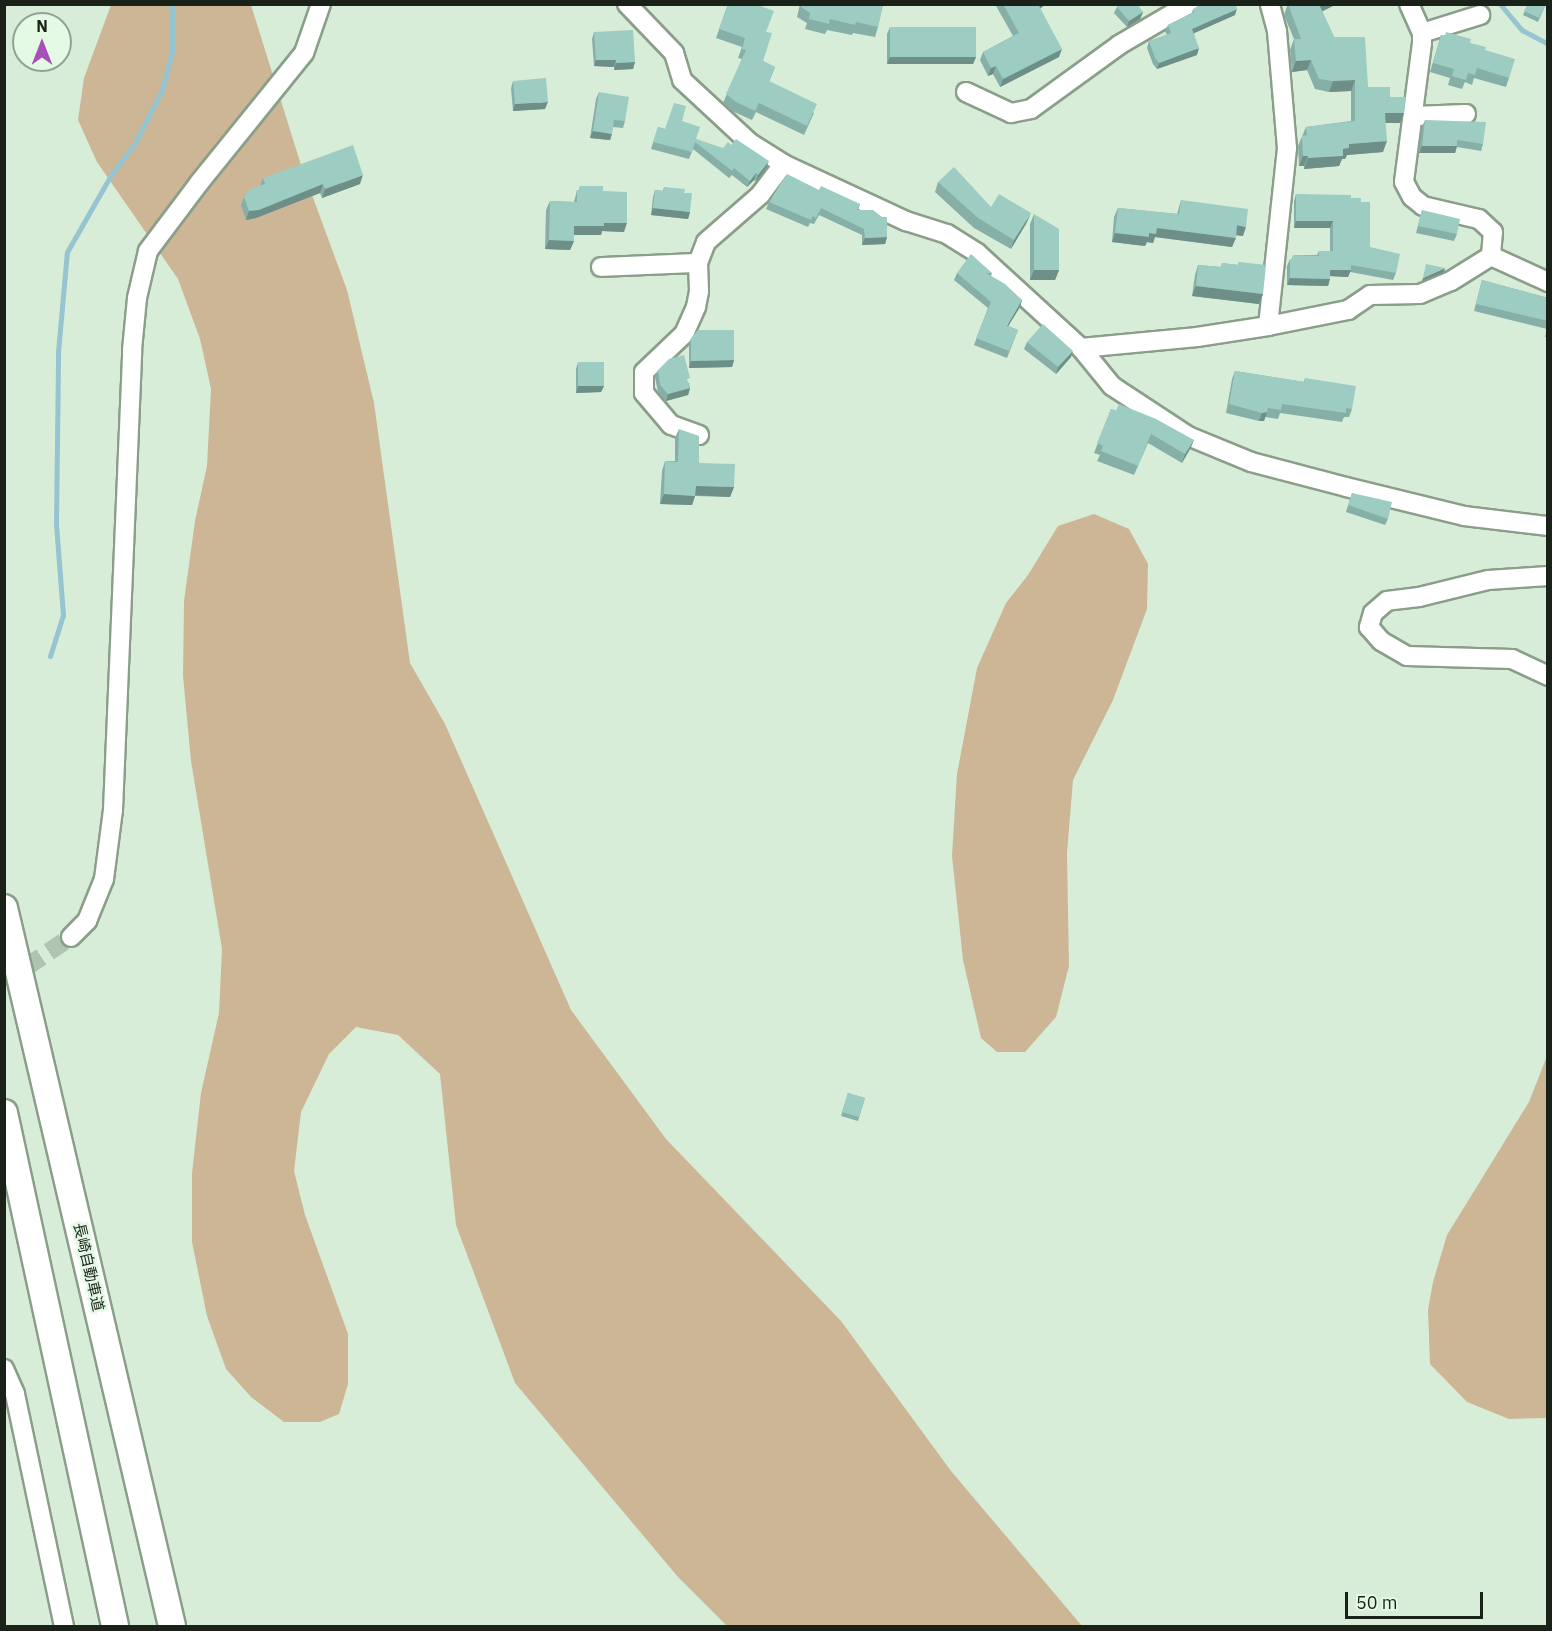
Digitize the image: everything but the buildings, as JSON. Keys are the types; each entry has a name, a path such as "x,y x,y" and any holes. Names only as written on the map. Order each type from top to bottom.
{"highway":[{"name":"長崎自動車道","path":"4,908 172,1626"},
{"path":"4,1113 115,1626"}],"street":[{"path":"71,937 87,921 105,879 113,810 132,350 137,298 148,251 199,183 304,53 321,4"},
{"path":"627,4 674,53 682,80 750,144 783,164 906,221 947,234 977,253 1081,348 1112,386 1188,436 1251,462 1464,516 1548,526"},
{"path":"1268,326 1287,148 1278,41 1270,4"},
{"path":"1409,4 1422,33 1404,182 1412,197 1423,206 1479,219 1493,232 1491,256"},
{"path":"966,92 1011,113 1031,109 1119,45 1185,5"},
{"path":"1422,33 1480,15"},
{"path":"1413,116 1466,114"},
{"path":"699,435 670,425 645,393 644,372 684,334 696,307 699,291 698,263 706,242 760,195 783,164"},
{"path":"1081,348 1197,337 1268,326 1348,310 1370,295 1420,294 1451,281 1491,256"},
{"path":"1491,256 1548,282"},
{"path":"601,267 698,263"},
{"path":"1548,576 1488,580 1419,597 1387,601 1373,613 1369,627 1381,641 1407,656 1512,659 1548,676"},
{"path":"4,1369 15,1394 64,1626"}],"shaded area":[{"path":"111,5 251,5 301,165 347,290 374,403 410,663 445,724 571,1010 666,1139 841,1321 951,1471 1082,1626 727,1626 678,1577 515,1383 456,1225 440,1074 398,1035 356,1027 329,1054 301,1112 294,1171 305,1215 348,1334 348,1384 339,1414 320,1422 284,1422 251,1397 226,1369 207,1316 192,1242 192,1173 201,1093 219,1013 222,949 191,761 183,676 184,601 195,521 207,466 211,389 200,339 178,279 97,162 78,120 84,78"},
{"path":"1094,514 1129,529 1148,564 1147,609 1113,700 1073,780 1067,853 1069,966 1056,1017 1025,1052 997,1052 981,1038 963,960 952,856 957,774 977,668 1006,603 1028,575 1058,526"},
{"path":"1547,1056 1547,1418 1509,1419 1467,1402 1430,1364 1428,1310 1433,1282 1447,1235 1529,1102"}],"waterway":[{"path":"50,656 63,615 56,524 58,352 67,252 111,175 134,145 161,92 172,52 172,4"},
{"path":"1500,4 1522,30 1548,44"}],"tunnel":[{"path":"4,982 71,937"}]}
